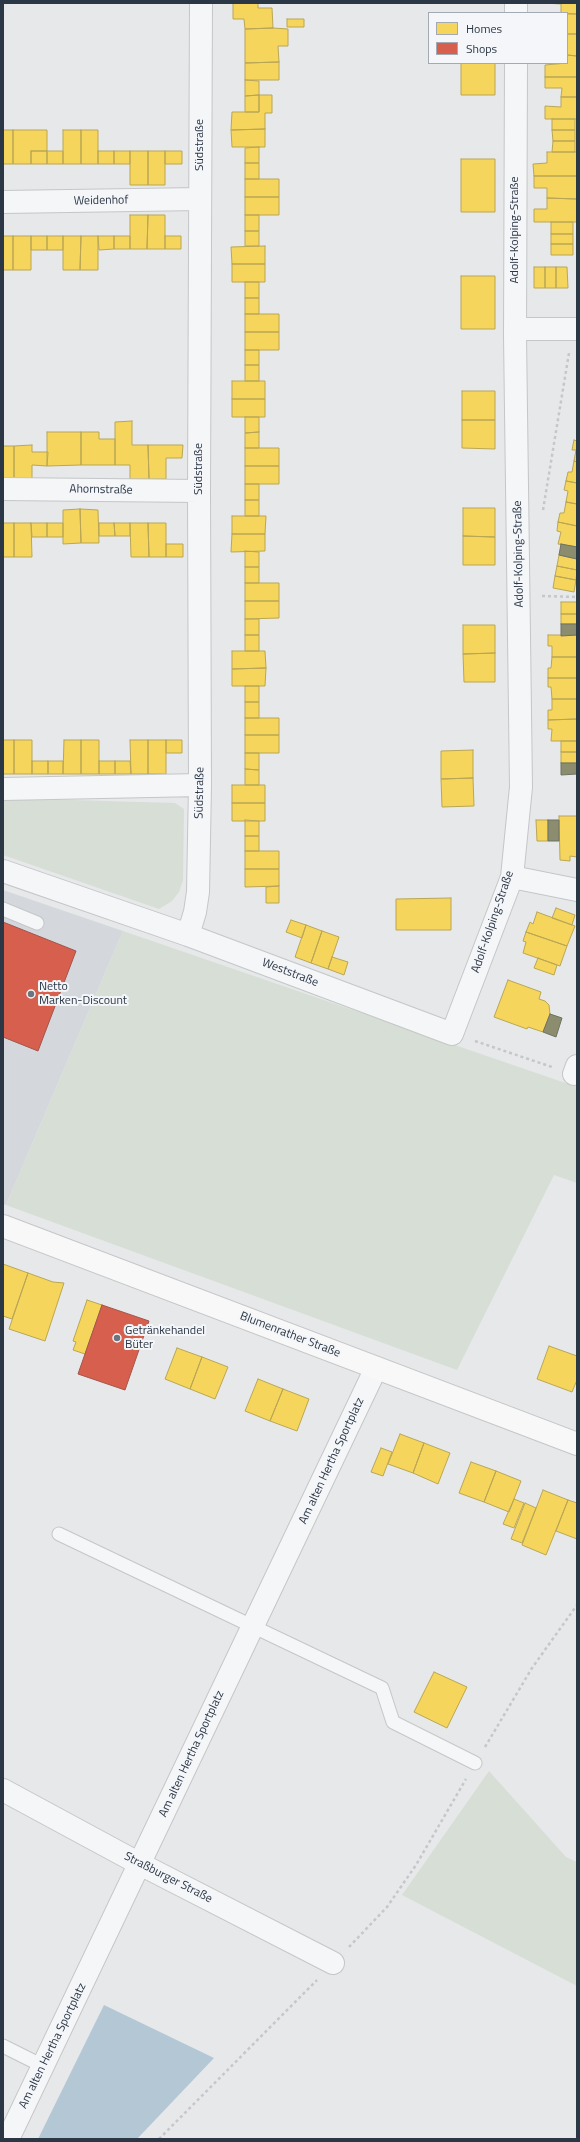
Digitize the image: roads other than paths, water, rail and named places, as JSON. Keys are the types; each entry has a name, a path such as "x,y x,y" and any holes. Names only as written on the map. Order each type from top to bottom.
{"street":[{"name":"Südstraße","path":"188,935 195,912 198,892 200,785 199,491 201,3"},
{"name":"Adolf-Kolping-Straße","path":"452,1034 512,877 521,788 514,329 516,64"},
{"name":"Weidenhof","path":"3,202 200,199"},
{"path":"514,329 575,329"},
{"name":"Ahornstraße","path":"3,489 199,491"},
{"path":"3,789 200,785"},
{"name":"Weststraße","path":"3,871 188,935 452,1034"},
{"path":"512,877 577,890"},
{"name":"Blumenrather Straße","path":"3,1226 577,1444"},
{"name":"Am alten Hertha Sportplatz","path":"8,2139 376,1368"},
{"name":"Straßburger Straße","path":"3,1790 140,1864 333,1964"}],"lane":[{"path":"3,909 37,923"},
{"path":"59,1534 382,1688 392,1722 475,1763"},
{"path":"3,2046 43,2066"}],"water":[{"path":"104,2005 214,2058 137,2139 38,2139"}],"place":[{"name":"Netto Marken-Discount","path":"31,994"},
{"name":"Getränkehandel Büter","path":"117,1338"}]}
